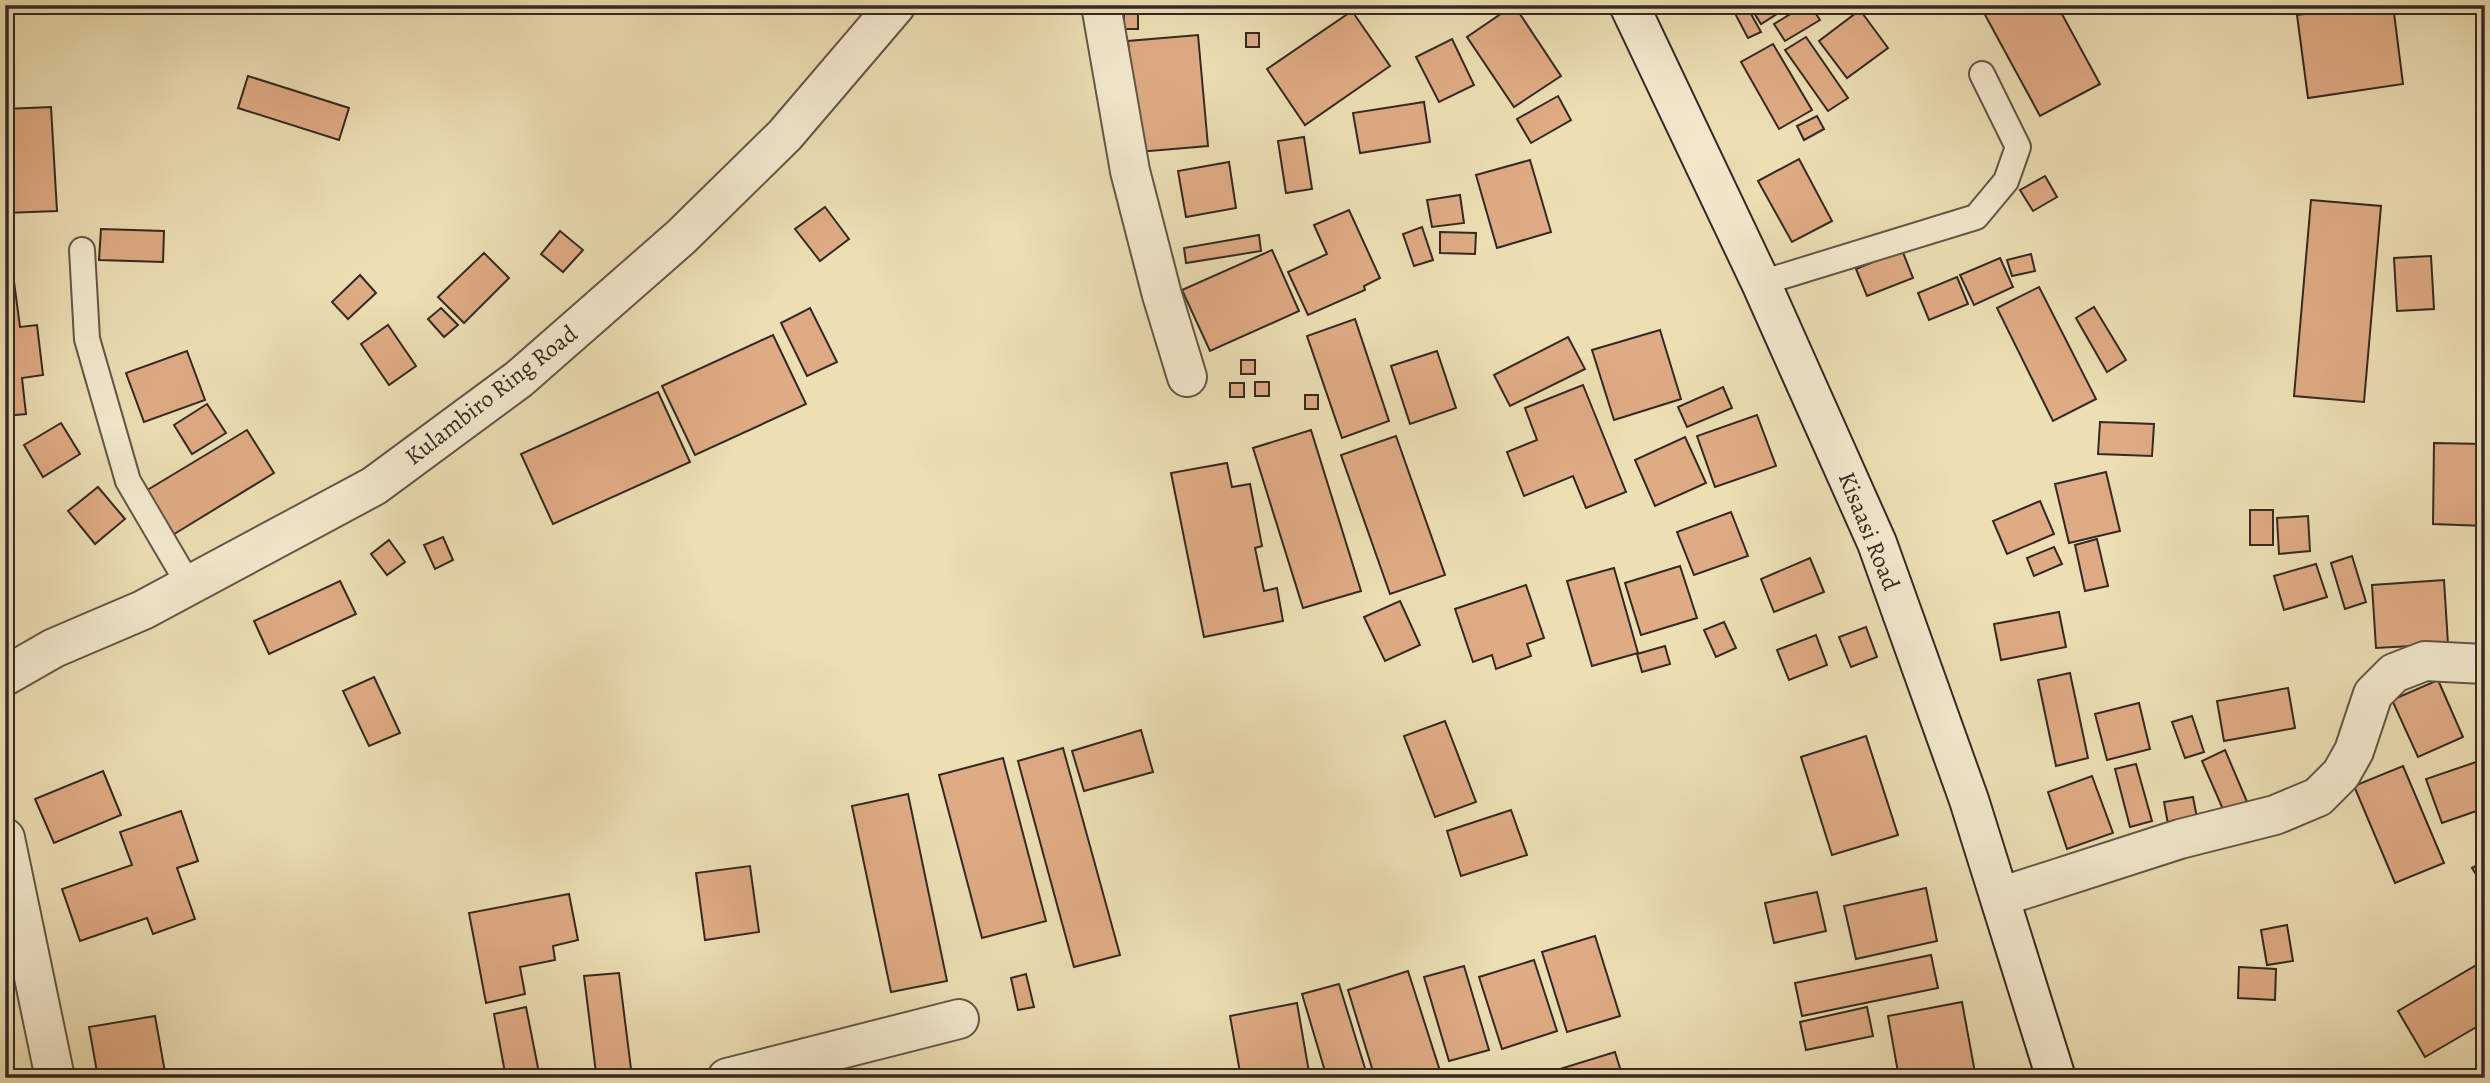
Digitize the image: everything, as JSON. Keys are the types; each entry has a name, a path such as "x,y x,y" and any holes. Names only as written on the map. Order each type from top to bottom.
{"street":[{"name":"Kulambiro Ring Road","path":"5,676 54,648 143,610 374,486 519,379 681,237 785,135 896,5"},
{"path":"1101,5 1130,171 1161,295 1187,377"},
{"name":"Kisaasi Road","path":"1629,5 1761,283 1877,543 1969,800 2056,1078"},
{"path":"2000,897 2180,839 2275,815 2318,797 2341,774 2354,751 2373,694 2394,673 2425,661 2484,664"},
{"path":"5,838 55,1078"},
{"path":"727,1078 958,1019"}],"lane":[{"path":"1761,283 1976,217 2006,181 2018,148 1982,74"},
{"path":"82,250 87,339 128,481 189,585"}],"building":[{"path":"1514,5 1561,76 1514,107 1467,37"},
{"path":"1746,5 1761,32 1748,38 1731,6"},
{"path":"1749,5 1791,5 1761,24"},
{"path":"1805,5 1810,5 1820,20 1785,41 1774,24"},
{"path":"1998,5 2057,5 2100,84 2040,116 1984,13"},
{"path":"2366,5 2393,5 2403,84 2308,98 2297,15"},
{"path":"1860,10 1888,48 1847,78 1819,41"},
{"path":"1352,11 1390,66 1305,125 1267,69"},
{"path":"1124,14 1138,14 1138,29 1124,29"},
{"path":"1246,33 1259,33 1259,47 1246,47"},
{"path":"1198,35 1208,146 1138,152 1128,41"},
{"path":"1806,37 1848,98 1828,111 1785,50"},
{"path":"1452,39 1474,85 1439,102 1416,57"},
{"path":"1773,44 1812,110 1779,129 1741,62"},
{"path":"248,76 349,108 339,140 238,108"},
{"path":"1558,96 1571,120 1531,143 1517,119"},
{"path":"1424,102 1430,142 1360,153 1353,113"},
{"path":"51,107 57,211 5,213 5,109"},
{"path":"1817,116 1824,129 1804,140 1797,126"},
{"path":"1304,137 1312,189 1286,193 1278,141"},
{"path":"1799,159 1832,221 1792,242 1758,181"},
{"path":"1530,160 1551,232 1497,248 1476,175"},
{"path":"1229,162 1236,208 1186,217 1178,171"},
{"path":"2045,176 2057,197 2033,211 2020,190"},
{"path":"1460,195 1464,223 1432,227 1427,200"},
{"path":"2311,200 2381,206 2364,402 2294,396"},
{"path":"825,207 849,239 820,261 795,229"},
{"path":"1349,210 1380,278 1364,286 1365,290 1308,315 1288,272 1327,254 1314,225"},
{"path":"1422,227 1433,260 1414,266 1403,234"},
{"path":"101,229 164,231 163,262 99,260"},
{"path":"560,231 583,250 563,272 541,254"},
{"path":"1440,232 1476,233 1475,254 1440,253"},
{"path":"1259,235 1261,251 1186,263 1184,248"},
{"path":"1272,250 1299,311 1210,351 1182,290"},
{"path":"1902,250 1913,278 1867,296 1856,269"},
{"path":"484,253 509,278 464,323 438,297"},
{"path":"2031,254 2035,271 2012,276 2007,260"},
{"path":"2431,256 2434,309 2397,311 2394,258"},
{"path":"2000,258 2013,287 1974,305 1960,275"},
{"path":"13,274 20,327 37,325 43,375 22,378 26,414 5,416 5,275"},
{"path":"360,275 376,293 348,319 332,302"},
{"path":"1957,277 1968,304 1929,320 1918,293"},
{"path":"2039,287 2096,399 2053,421 1997,308"},
{"path":"2094,307 2126,360 2107,372 2076,318"},
{"path":"441,308 458,325 444,337 428,319"},
{"path":"810,308 837,362 807,376 781,323"},
{"path":"1355,319 1389,421 1342,438 1307,336"},
{"path":"388,325 416,366 389,385 361,344"},
{"path":"1660,330 1681,399 1614,420 1592,350"},
{"path":"773,335 806,404 695,455 662,386"},
{"path":"1568,337 1585,369 1510,406 1494,375"},
{"path":"187,351 205,400 144,422 126,373"},
{"path":"1437,351 1456,408 1410,424 1391,366"},
{"path":"1241,360 1255,360 1255,374 1241,374"},
{"path":"1255,382 1269,382 1269,396 1255,396"},
{"path":"1230,383 1244,383 1244,397 1230,397"},
{"path":"1583,385 1626,492 1586,508 1573,476 1524,496 1507,452 1537,440 1525,408"},
{"path":"1723,387 1732,408 1687,427 1678,407"},
{"path":"658,392 690,462 553,524 521,454"},
{"path":"1305,395 1318,395 1318,409 1305,409"},
{"path":"207,404 226,433 192,454 174,425"},
{"path":"1757,415 1776,466 1715,487 1697,436"},
{"path":"2100,422 2154,424 2152,456 2098,454"},
{"path":"61,423 80,454 43,477 24,445"},
{"path":"247,430 274,473 171,536 144,492"},
{"path":"1311,430 1361,591 1303,608 1253,448"},
{"path":"1396,436 1445,575 1390,594 1341,455"},
{"path":"1685,437 1706,483 1655,506 1635,460"},
{"path":"2434,443 2485,444 2485,526 2433,524"},
{"path":"1227,463 1232,487 1250,484 1262,546 1255,548 1264,591 1277,588 1283,621 1204,637 1171,473"},
{"path":"2106,472 2120,531 2069,543 2055,484"},
{"path":"98,487 125,519 95,544 68,511"},
{"path":"2040,501 2054,534 2007,554 1993,521"},
{"path":"2250,510 2273,510 2273,545 2250,545"},
{"path":"1731,512 1748,556 1694,575 1677,532"},
{"path":"2308,516 2310,551 2279,554 2277,518"},
{"path":"443,537 453,560 435,569 424,545"},
{"path":"2097,539 2108,586 2085,591 2075,545"},
{"path":"389,540 405,562 387,575 371,554"},
{"path":"2054,547 2062,564 2034,576 2027,558"},
{"path":"2352,556 2366,602 2345,609 2331,563"},
{"path":"1810,558 1824,592 1774,612 1761,579"},
{"path":"2316,564 2327,597 2284,610 2274,576"},
{"path":"1680,566 1697,618 1641,635 1625,583"},
{"path":"1614,568 1638,653 1592,666 1567,581"},
{"path":"2444,580 2448,644 2376,648 2372,585"},
{"path":"340,581 356,614 269,654 254,621"},
{"path":"1526,585 1544,638 1527,644 1531,656 1496,669 1492,655 1473,662 1455,609"},
{"path":"1400,601 1420,645 1385,661 1364,617"},
{"path":"2059,612 2066,647 2001,660 1994,624"},
{"path":"1724,622 1736,648 1716,657 1704,630"},
{"path":"1866,627 1877,657 1851,667 1839,637"},
{"path":"1816,635 1827,665 1789,680 1777,650"},
{"path":"1665,646 1670,664 1642,672 1637,654"},
{"path":"2070,673 2088,758 2056,766 2038,680"},
{"path":"374,677 400,733 369,746 343,691"},
{"path":"2438,680 2463,737 2418,757 2392,700"},
{"path":"2288,688 2295,728 2224,741 2217,701"},
{"path":"2139,703 2150,749 2107,760 2095,714"},
{"path":"2192,716 2204,752 2185,758 2172,722"},
{"path":"1445,721 1476,802 1435,817 1404,736"},
{"path":"1141,730 1153,772 1084,791 1072,751"},
{"path":"1866,736 1898,835 1832,855 1801,757"},
{"path":"1063,748 1120,955 1074,967 1018,761"},
{"path":"2225,750 2248,804 2225,814 2202,761"},
{"path":"1003,758 1046,921 982,938 939,775"},
{"path":"2485,759 2485,808 2442,823 2426,779"},
{"path":"2136,764 2152,821 2130,827 2115,769"},
{"path":"2403,766 2444,863 2395,883 2354,786"},
{"path":"103,771 121,815 54,843 35,799"},
{"path":"2092,776 2113,833 2067,849 2048,792"},
{"path":"908,794 947,981 891,992 852,806"},
{"path":"2193,797 2197,818 2168,824 2164,802"},
{"path":"1511,810 1527,855 1461,876 1447,831"},
{"path":"181,811 198,861 177,868 195,919 153,934 147,918 80,941 62,889 132,865 120,832"},
{"path":"2485,861 2485,889 2472,868"},
{"path":"750,866 759,932 705,940 696,873"},
{"path":"1926,888 1937,941 1856,959 1844,906"},
{"path":"1817,892 1826,931 1774,943 1765,903"},
{"path":"569,894 578,940 553,946 555,960 520,967 525,994 486,1003 469,913"},
{"path":"2287,925 2293,961 2267,965 2261,930"},
{"path":"1595,936 1620,1016 1567,1032 1542,952"},
{"path":"1931,955 1938,988 1802,1016 1795,983"},
{"path":"1534,960 1557,1031 1502,1049 1479,977"},
{"path":"2485,960 2485,1022 2425,1057 2398,1011"},
{"path":"1464,966 1489,1050 1449,1061 1424,977"},
{"path":"2239,967 2276,969 2275,1000 2238,998"},
{"path":"1408,971 1440,1071 1420,1078 1375,1078 1348,990"},
{"path":"619,973 631,1069 596,1073 584,976"},
{"path":"1026,974 1034,1007 1018,1010 1011,978"},
{"path":"1339,984 1368,1078 1327,1078 1302,994"},
{"path":"1962,1002 1976,1078 1899,1078 1888,1016"},
{"path":"1297,1003 1310,1078 1241,1078 1230,1016"},
{"path":"526,1007 540,1078 506,1078 494,1014"},
{"path":"1867,1007 1873,1036 1806,1050 1800,1022"},
{"path":"155,1016 166,1078 98,1078 89,1027"},
{"path":"1615,1052 1623,1078 1537,1076"},
{"path":"1847,1070 1849,1078 1821,1078"}]}
